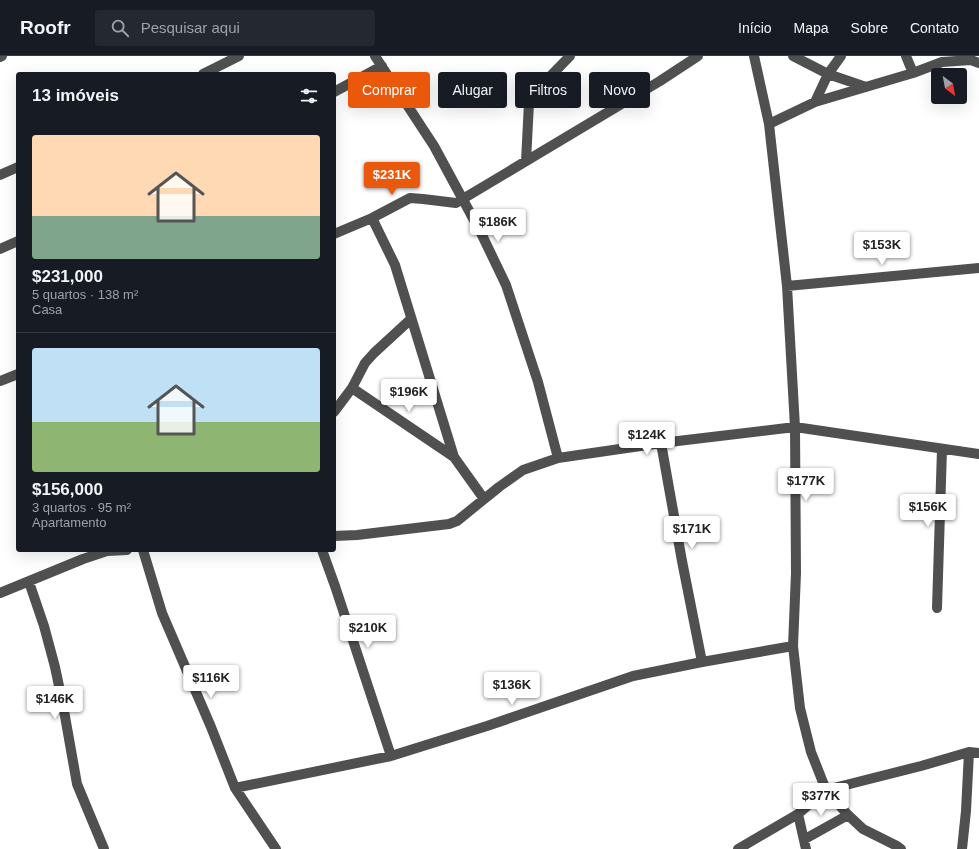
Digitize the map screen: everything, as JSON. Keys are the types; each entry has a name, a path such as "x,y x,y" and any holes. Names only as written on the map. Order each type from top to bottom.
{"street":[{"path":"207,72 239,56"},
{"path":"375,56 434,146 481,233 506,285 538,382 558,458"},
{"path":"526,161 529,103 533,94 570,56"},
{"path":"336,233 372,218 410,198 456,203 660,81 698,56"},
{"path":"754,56 768,124 787,286 795,427 796,573 794,646 800,708 811,752 826,790 848,815 863,829 901,849"},
{"path":"793,56 828,74 866,87"},
{"path":"815,102 828,74 841,56"},
{"path":"906,56 913,73"},
{"path":"768,124 815,102 913,73 942,62 971,60 979,63"},
{"path":"336,91 382,66"},
{"path":"0,175 16,168"},
{"path":"372,218 395,265 454,457 484,499"},
{"path":"0,248 16,242"},
{"path":"787,286 979,268"},
{"path":"336,409 352,388 365,363 374,352 411,319"},
{"path":"0,381 16,375"},
{"path":"352,388 454,457"},
{"path":"336,536 357,535 449,524 457,521 504,483 523,470 558,458 661,442 795,427 979,454"},
{"path":"661,442 702,662"},
{"path":"937,608 942,449"},
{"path":"0,592 83,559 107,552"},
{"path":"144,552 162,613 211,727 235,788 276,849"},
{"path":"323,552 338,593 391,756"},
{"path":"28,582 44,626 55,667 77,784 104,849"},
{"path":"235,788 391,756 487,726 633,676 794,646"},
{"path":"738,849 798,814 826,790 974,752 962,849"},
{"path":"798,814 805,839 806,849"},
{"path":"805,839 848,815"}]}
